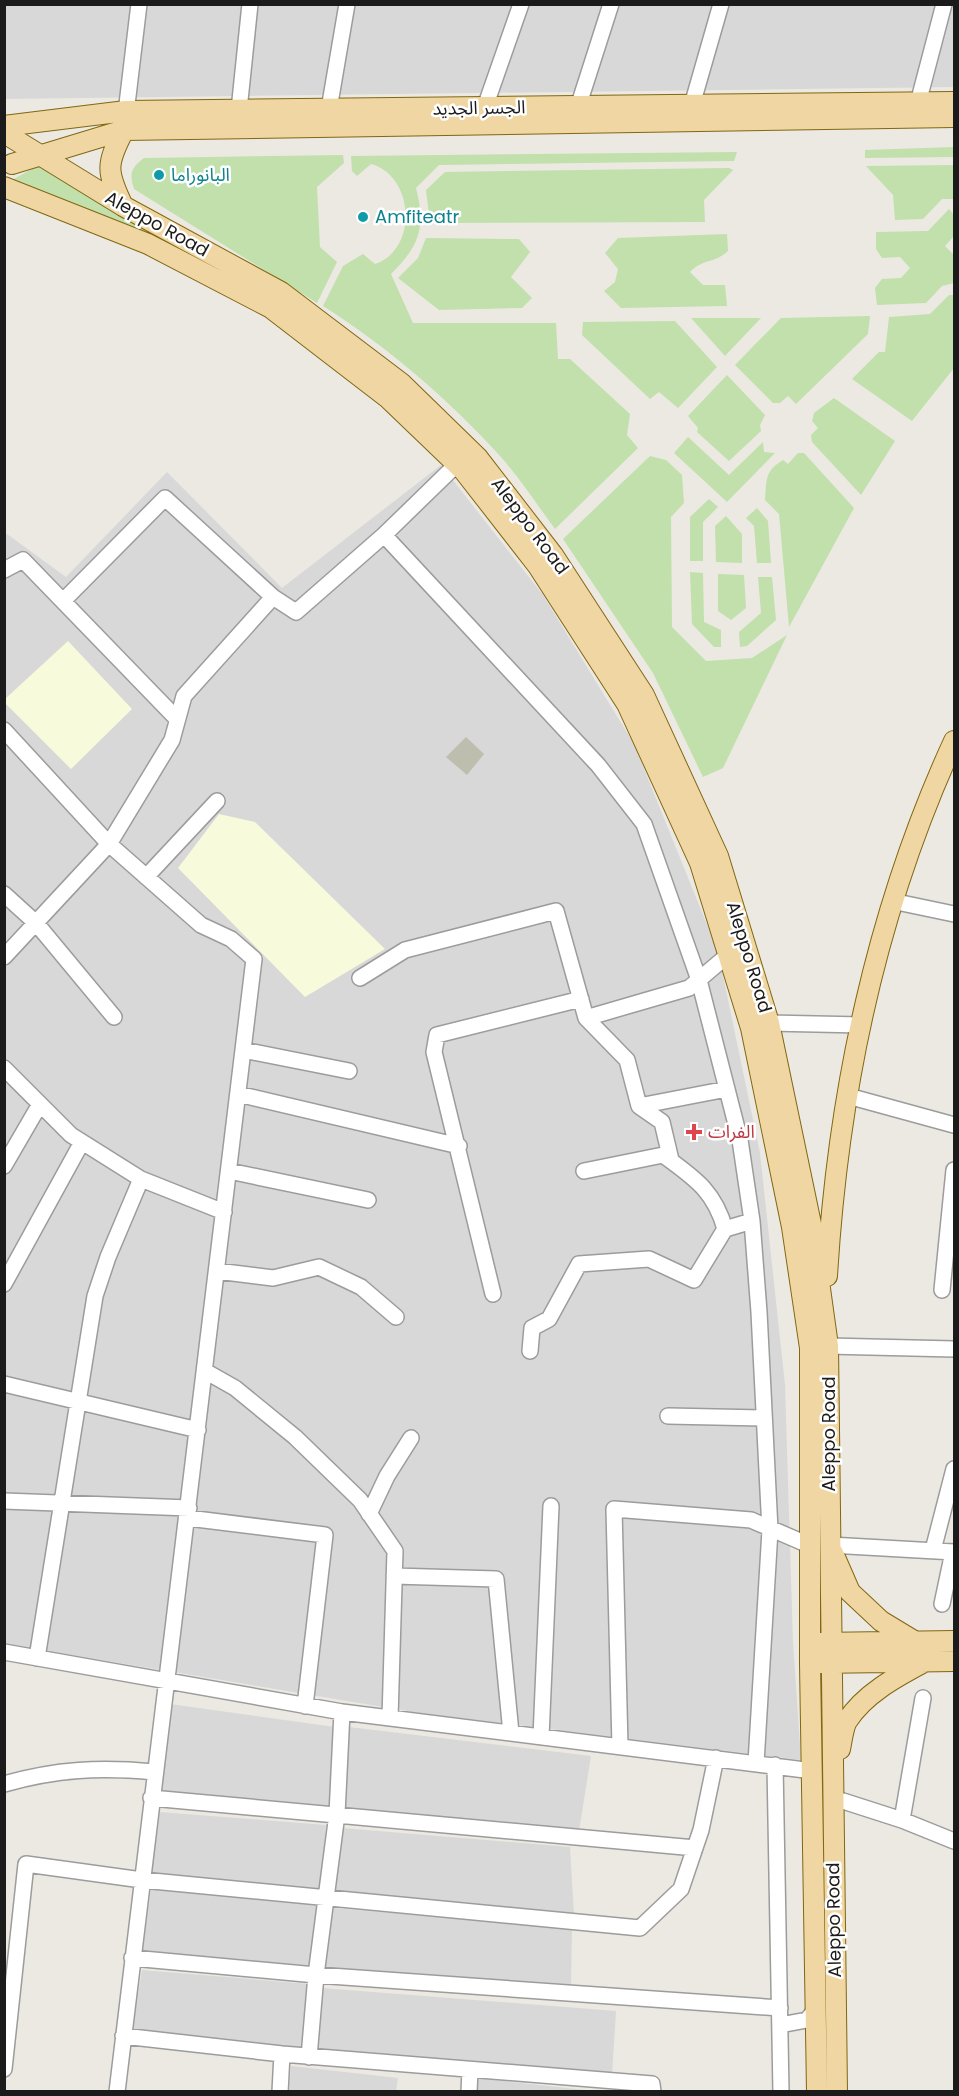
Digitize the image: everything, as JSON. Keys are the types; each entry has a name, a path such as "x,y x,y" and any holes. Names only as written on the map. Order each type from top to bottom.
{"main road":[{"name":"الجسر الجديد","path":"6,131 239,110 954,102"},
{"name":"الجسر الجديد","path":"8,169 36,154 125,120 954,117"},
{"path":"123,206 110,179 109,165 125,120"},
{"path":"6,131 15,150 8,169"},
{"name":"Aleppo Road","path":"6,131 36,154 123,206 281,292 400,383 478,458 553,555 644,694 718,856 769,1023 811,1224 828,1346 820,1546 810,1643 817,2091"},
{"name":"Aleppo Road","path":"4,187 148,244 271,308 388,398 457,464 538,566 627,704 700,863 751,1028 792,1227 808,1337 820,1546 831,1652 837,2091"},
{"path":"825,1315 831,1219 848,1096 862,1025 892,901 948,770 954,741"},
{"path":"820,1546 850,1592 881,1621 914,1641"},
{"path":"810,1664 831,1652 914,1641 954,1641"},
{"path":"810,1643 831,1652 927,1661 954,1661"},
{"path":"834,1772 847,1722 883,1686 927,1661"}],"street":[{"path":"125,120 139,4"},
{"path":"239,110 250,4"},
{"path":"329,109 347,4"},
{"path":"485,107 521,4"},
{"path":"579,106 611,4"},
{"path":"692,105 721,4"},
{"path":"918,103 944,4"},
{"path":"63,601 165,498 273,597 296,612 384,535 457,464"},
{"path":"384,535 598,765 644,824 699,980 740,1140 752,1221 770,1530 756,1763"},
{"path":"4,570 23,560 177,719"},
{"path":"4,957 109,844 172,740 183,696 273,597"},
{"path":"4,730 109,844 201,925 231,939 254,959 117,2091"},
{"path":"147,877 217,801"},
{"path":"4,894 36,923 114,1017"},
{"path":"892,901 954,914"},
{"path":"360,978 405,950 556,911 586,1018 627,1060 639,1106 662,1122 671,1160"},
{"path":"586,1018 689,988 728,956"},
{"path":"493,1294 435,1052 437,1035 581,999"},
{"path":"769,1023 862,1025"},
{"path":"243,1050 349,1071"},
{"path":"4,1068 71,1135 141,1179 224,1212"},
{"path":"639,1106 727,1089"},
{"path":"238,1094 459,1146"},
{"path":"848,1096 954,1125"},
{"path":"4,1166 40,1104"},
{"path":"4,1284 82,1142"},
{"path":"584,1171 663,1155 693,1176 718,1204 725,1229"},
{"path":"942,1290 954,1170"},
{"path":"229,1171 368,1200"},
{"path":"37,1658 95,1296 108,1257 141,1179"},
{"path":"530,1351 532,1328 549,1319 579,1264 649,1259 694,1280 725,1229 752,1221"},
{"path":"217,1271 273,1278 318,1267 361,1287 396,1317"},
{"path":"828,1346 954,1349"},
{"path":"205,1371 236,1388 295,1437 360,1500 395,1551 390,1718"},
{"path":"4,1384 198,1430"},
{"path":"668,1416 763,1418"},
{"path":"369,1514 387,1476 411,1438"},
{"path":"933,1550 954,1469"},
{"path":"4,1501 62,1503 188,1514 326,1535 305,1706"},
{"path":"541,1737 550,1506"},
{"path":"620,1746 614,1509 752,1520 770,1530 820,1546 954,1552 942,1604"},
{"path":"394,1576 496,1579 511,1733"},
{"path":"4,1652 342,1712 813,1771"},
{"path":"902,1820 923,1698"},
{"path":"309,2057 316,1975 337,1814 342,1712"},
{"path":"4,2069 26,1864 141,1880 640,1928 681,1889 695,1848 716,1758"},
{"path":"775,1765 781,2091"},
{"path":"4,1784 44,1773 68,1771 120,1769 154,1772"},
{"path":"151,1798 695,1848"},
{"path":"833,1801 843,1801 902,1820 954,1841"},
{"path":"132,1958 316,1975 780,2008"},
{"path":"780,2025 807,2020 816,2009"},
{"path":"123,2036 309,2057 652,2084 653,2091"},
{"path":"280,2091 282,2054"},
{"path":"469,2091 470,2070"}],"shaded area":[{"path":"4,5 954,5 954,87 5,99"},
{"path":"441,465 543,595 634,744 718,952 760,1153 785,1385 793,1642 801,1760 413,1712 5,1644 5,536 7,534 66,577 167,472 282,588"},
{"path":"68,641 132,709 71,769 4,702"},
{"path":"466,737 484,754 467,775 446,757"},
{"path":"219,814 255,822 385,949 305,997 178,868"},
{"path":"170,1704 335,1727 331,1808 159,1791"},
{"path":"349,1727 591,1756 579,1831 342,1808"},
{"path":"160,1812 326,1825 320,1891 151,1874"},
{"path":"342,1828 570,1847 574,1915 333,1892"},
{"path":"151,1889 317,1904 310,1969 142,1954"},
{"path":"333,1908 572,1928 571,1986 323,1970"},
{"path":"142,1970 309,1984 303,2050 132,2031"},
{"path":"322,1988 616,2011 612,2075 317,2051"},
{"path":"291,2066 398,2078 396,2091 289,2091"},
{"path":"475,2078 594,2091 473,2092"}],"green space":[{"path":"954,147 954,157 865,158 865,150"},
{"path":"737,152 734,161 439,165 416,188 420,214 418,235 409,254 391,274 413,323 556,323 558,359 570,359 630,414 627,435 638,448 555,529 507,464 460,414 394,356 323,306 343,266 363,254 375,264 389,256 399,244 404,229 406,213 403,197 396,183 386,171 371,164 357,176 352,171 351,156"},
{"path":"343,155 344,163 317,187 320,247 337,262 317,303 134,189 132,179 132,171 144,158"},
{"path":"43,163 296,313 348,350 420,408 463,451 547,557 583,608 643,705 714,861 733,919 771,1058 816,1283 824,1367 825,1630 819,1348 815,1297 802,1221 761,1029 734,930 690,813 634,701 602,647 532,544 473,469 425,418 327,338 285,308 241,282 157,240 12,180"},
{"path":"954,165 954,199 942,199 923,219 895,220 893,195 866,166"},
{"path":"729,168 733,170 704,200 705,222 430,223 426,190 445,172"},
{"path":"949,209 954,215 954,236 945,246 954,255 954,283 942,286 926,303 877,305 875,288 882,279 901,278 910,268 900,257 882,258 876,249 876,232 928,231"},
{"path":"727,234 728,251 690,272 703,285 725,285 727,306 621,308 604,291 615,282 618,269 605,253 618,238"},
{"path":"426,238 519,239 530,252 511,277 532,298 522,308 439,310 398,278 418,258"},
{"path":"949,295 954,295 954,368 912,421 852,379 879,352 885,352 889,317 930,314"},
{"path":"870,316 868,334 796,404 788,396 780,403 773,403 735,365 781,318"},
{"path":"691,318 761,318 725,356"},
{"path":"675,321 717,367 678,408 659,392 650,399 582,335 583,322"},
{"path":"727,375 765,415 760,425 761,431 729,461 697,432 698,428 688,416"},
{"path":"834,398 895,441 861,495 812,442 811,435 818,428 812,421 814,413"},
{"path":"688,437 729,475 763,442 764,452 775,453 727,502 674,453"},
{"path":"798,453 804,453 854,508 789,627 779,514 765,500 769,472 783,460 788,464"},
{"path":"650,456 666,460 682,475 684,503 671,517 672,627 706,661 752,658 787,635 723,768 703,777 653,673 563,539"},
{"path":"709,499 718,507 703,522 703,561 690,561 690,517"},
{"path":"757,508 768,521 771,563 757,563 754,526 746,518"},
{"path":"726,516 742,534 742,563 716,562 715,526"},
{"path":"690,572 703,573 704,622 721,630 721,647 714,647 692,624"},
{"path":"718,574 744,575 746,608 731,620 718,611"},
{"path":"758,577 772,577 776,620 747,646 740,647 739,632 761,613"}],"place":[{"name":"البانوراما","path":"159,175"},
{"name":"Amfiteatr","path":"363,217"},
{"name":"الفرات","path":"694,1132"}]}
